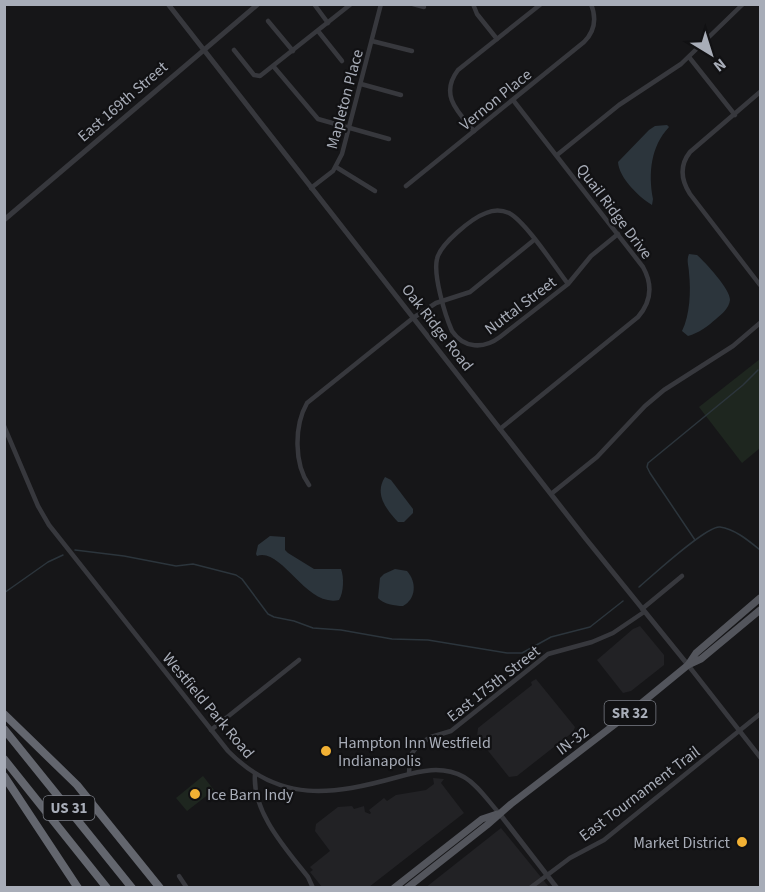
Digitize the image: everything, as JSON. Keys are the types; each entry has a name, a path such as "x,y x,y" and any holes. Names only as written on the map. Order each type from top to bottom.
{"highway":[{"path":"4,714 77,785 160,888"},
{"name":"US 31","path":"4,729 132,888"},
{"name":"US 31","path":"4,759 107,888"},
{"path":"4,776 78,888"}],"main road":[{"name":"IN-32","path":"688,665 696,652 760,598"},
{"name":"IN-32","path":"500,813 688,665 701,659 760,610"},
{"name":"SR 32","path":"412,886 500,813"},
{"name":"SR 32","path":"394,888 482,819 500,813"}],"street":[{"name":"Oak Ridge Road","path":"168,4 643,611 688,665"},
{"name":"East 169th Street","path":"4,220 258,4"},
{"path":"314,4 328,23"},
{"path":"234,50 256,76 262,76 351,4"},
{"name":"Mapleton Place","path":"311,188 336,167 342,154 381,4"},
{"path":"413,4 424,7"},
{"path":"473,4 477,14 497,39"},
{"path":"474,131 453,103 450,83 459,70 541,4"},
{"name":"Vernon Place","path":"406,186 584,42 594,26 595,16 591,4"},
{"path":"557,155 619,105 668,74 689,57 743,4"},
{"path":"268,21 293,51"},
{"path":"318,31 342,61"},
{"path":"372,40 412,51"},
{"path":"689,57 735,115"},
{"path":"274,67 315,116 326,123 389,139"},
{"path":"361,84 401,95"},
{"path":"760,92 690,152 682,166 683,181 691,195 760,285"},
{"name":"Quail Ridge Drive","path":"500,429 642,312 649,295 648,278 643,267 513,100"},
{"path":"336,167 375,191"},
{"path":"443,301 436,270 438,255 447,242 479,216 492,211 508,213 521,223 568,284"},
{"name":"Nuttal Street","path":"443,301 450,326 458,338 471,345 491,344 568,284 591,256 618,234"},
{"path":"309,485 303,477 300,464 299,419 307,404 317,393 413,318 443,301 473,290 534,240"},
{"path":"551,494 597,457 645,406 664,390 733,346 760,323"},
{"name":"Westfield Park Road","path":"4,426 41,514 228,751 255,774 287,788 315,793 337,792 409,774 439,770 461,776 477,788 500,813"},
{"name":"East 175th Street","path":"409,774 410,756 419,744 431,737 451,731 548,654 592,642 613,633 643,611 682,576"},
{"path":"211,730 299,660"},
{"path":"688,665 760,757"},
{"name":"East Tournament Trail","path":"530,888 570,858 604,840 760,714"},
{"path":"255,774 255,785 267,821 308,877 313,888"},
{"path":"500,813 557,888"},
{"path":"179,876 187,888"}],"shaded area":[{"path":"667,125 669,127 658,143 652,160 652,205 626,181 618,162 649,130 655,126"},
{"path":"689,254 697,255 711,270 722,283 730,300 727,308 718,317 703,329 688,336 682,331 689,303"},
{"path":"760,359 760,448 742,463 699,407"},
{"path":"385,477 391,480 413,509 413,513 404,522 398,522 383,501 381,489"},
{"path":"270,536 285,537 285,550 314,569 341,569 343,584 339,600 327,600 316,595 276,560 266,556 257,556 258,545"},
{"path":"395,569 407,571 414,585 411,599 403,606 389,604 378,598 380,578"},
{"path":"640,626 664,655 664,665 631,691 623,693 597,660 633,629"},
{"path":"536,679 575,727 573,732 517,776 509,777 477,737 478,728 532,685 531,682"},
{"name":"Ice Barn Indy","path":"203,776 214,790 187,811 176,798"},
{"path":"433,778 444,779 441,783 464,813 369,887 322,887 310,872 313,870 310,867 330,851 315,831 316,824 338,807 352,806 354,809 364,806 365,812 370,814 369,810 384,798 387,801 396,795 426,790 434,784"},
{"path":"501,828 549,887 425,888"}],"waterway":[{"path":"695,540 650,473 648,463 758,370"},
{"path":"639,587 692,542 713,529 720,527 731,530 760,550"},
{"path":"75,550 176,566 193,564 236,575 242,579 268,614 313,628 341,630 392,639 428,640 507,653 522,653 551,637 590,627 623,601"},
{"path":"4,593 48,562 63,555"}],"place":[{"name":"Hampton Inn Westfield Indianapolis","path":"326,751"},
{"name":"Ice Barn Indy","path":"195,794"},
{"name":"Market District","path":"742,842"}]}
